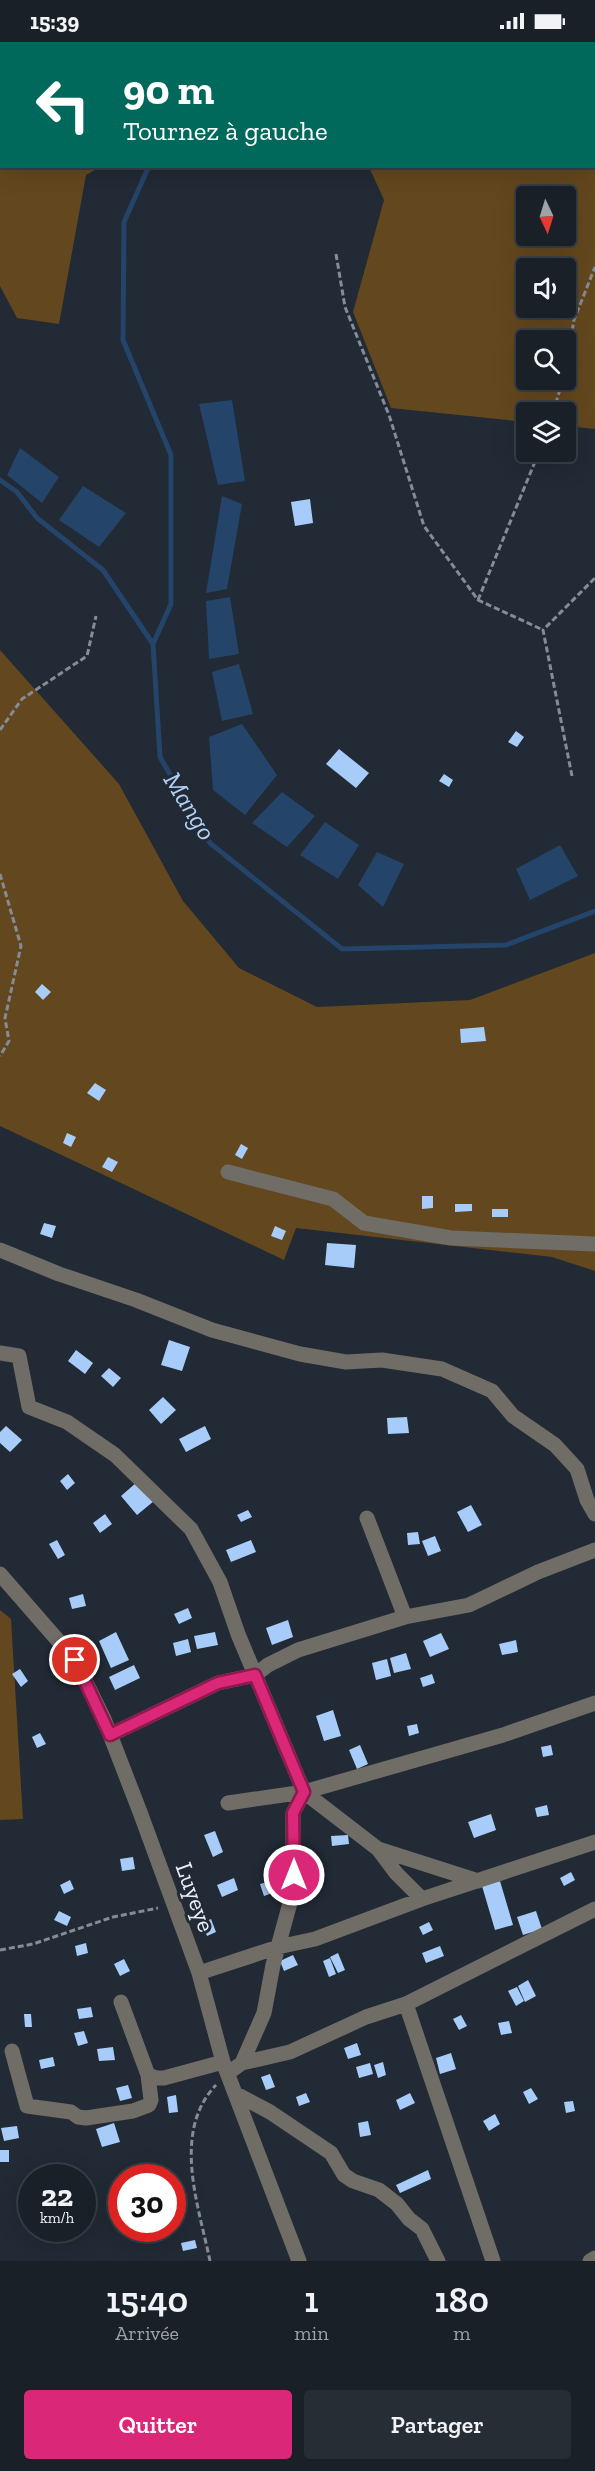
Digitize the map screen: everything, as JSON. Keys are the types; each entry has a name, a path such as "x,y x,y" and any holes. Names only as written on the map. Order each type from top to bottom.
{"street":[{"path":"228,1172 333,1199 364,1223 451,1238 595,1244"},
{"path":"0,1250 58,1274 136,1300 212,1330 300,1354 346,1362 382,1360 433,1367 492,1391 513,1416 555,1445 577,1469 587,1500 595,1514"},
{"path":"0,1353 18,1356 30,1407 67,1422 116,1455 191,1529 220,1582 255,1675 304,1792 378,1849 396,1873 422,1899"},
{"path":"367,1518 405,1617"},
{"path":"110,1735 218,1683 255,1675 268,1665 298,1650 405,1617 469,1605 538,1572 595,1550"},
{"name":"Luyeye","path":"0,1574 75,1660 110,1735 175,1905 199,1973 226,2068 299,2261"},
{"path":"228,1803 304,1792 503,1735 595,1703"},
{"path":"242,2063 264,2013 278,1947 294,1892 293,1813 304,1792"},
{"path":"199,1973 278,1947 315,1939 422,1899 595,1842"},
{"path":"378,1849 478,1881"},
{"path":"148,2075 165,2078 226,2068 290,2052 366,2017 406,2004 595,1909"},
{"path":"12,2051 27,2106 71,2112 78,2117 86,2118 133,2111 149,2104 151,2100 148,2075 121,2002"},
{"path":"406,2004 493,2261"},
{"path":"236,2094 270,2112 331,2153 344,2175 352,2181 379,2190 397,2204 409,2219 422,2229 438,2261"},
{"path":"590,2261 595,2259"}],"path":[{"path":"336,255 345,307 388,415 424,526 478,600 543,630"},
{"path":"572,330 595,267"},
{"path":"478,600 535,462"},
{"path":"543,630 595,578"},
{"path":"0,730 22,699 87,656 96,616"},
{"path":"543,630 572,776"},
{"path":"0,874 21,946 5,1018 9,1041 0,1056"},
{"path":"0,1950 33,1944 113,1917 175,1905"},
{"path":"210,2261 190,2165 196,2120 210,2092 226,2068"}],"shaded area":[{"path":"0,168 98,168 86,175 59,324 17,318 0,286"},
{"path":"369,168 595,168 595,429 576,427 576,402 516,402 516,421 391,408 353,312 384,200"},
{"path":"0,650 119,784 183,901 239,968 317,1007 470,1000 595,953 595,1271 552,1257 296,1228 284,1260 0,1126"},
{"path":"0,1610 11,1619 23,1819 0,1820"}],"water":[{"path":"232,400 245,481 218,485 199,404"},
{"path":"20,448 59,477 42,503 7,475"},
{"path":"83,486 126,513 99,547 59,520"},
{"path":"222,496 242,504 227,589 206,593"},
{"path":"230,597 239,654 209,659 206,601"},
{"path":"239,664 253,714 222,721 212,672"},
{"path":"242,724 277,775 245,815 213,790 209,737"},
{"path":"282,792 315,816 287,847 252,823"},
{"path":"325,822 359,845 338,879 300,855"},
{"path":"560,845 578,876 530,900 516,869"},
{"path":"377,852 404,864 383,907 358,885"}],"building":[{"path":"310,499 313,523 295,526 291,502"},
{"path":"516,731 524,737 517,747 508,742"},
{"path":"339,749 369,773 356,788 326,764"},
{"path":"444,774 453,780 449,787 439,781"},
{"path":"42,984 51,992 43,1000 35,992"},
{"path":"484,1027 486,1041 461,1043 460,1029"},
{"path":"95,1083 106,1090 99,1101 87,1093"},
{"path":"67,1133 76,1137 71,1147 63,1143"},
{"path":"241,1144 248,1148 242,1159 235,1155"},
{"path":"108,1157 118,1162 112,1172 102,1167"},
{"path":"422,1196 433,1196 433,1208 422,1209"},
{"path":"455,1204 472,1204 472,1211 455,1212"},
{"path":"492,1209 508,1209 508,1217 492,1217"},
{"path":"44,1223 56,1226 52,1238 40,1234"},
{"path":"275,1226 286,1231 282,1240 271,1236"},
{"path":"327,1243 356,1245 354,1268 325,1265"},
{"path":"169,1340 190,1347 182,1371 161,1365"},
{"path":"76,1350 93,1363 85,1374 68,1361"},
{"path":"109,1368 121,1378 113,1387 101,1376"},
{"path":"163,1397 176,1410 161,1424 149,1410"},
{"path":"407,1417 409,1433 388,1434 387,1418"},
{"path":"6,1426 22,1440 10,1452 0,1443 0,1432"},
{"path":"205,1426 211,1439 186,1452 179,1439"},
{"path":"68,1474 75,1483 67,1490 60,1481"},
{"path":"137,1482 154,1501 137,1515 121,1496"},
{"path":"471,1505 482,1525 468,1532 457,1512"},
{"path":"248,1510 252,1517 241,1522 237,1515"},
{"path":"105,1514 112,1524 100,1533 93,1523"},
{"path":"418,1532 420,1544 408,1545 407,1533"},
{"path":"435,1536 441,1551 428,1556 422,1541"},
{"path":"57,1540 65,1555 58,1559 49,1544"},
{"path":"251,1540 256,1552 231,1562 226,1550"},
{"path":"83,1594 86,1606 72,1609 69,1598"},
{"path":"188,1608 192,1618 179,1624 174,1614"},
{"path":"288,1620 293,1637 272,1645 266,1628"},
{"path":"116,1632 129,1660 111,1668 99,1641"},
{"path":"215,1632 218,1645 197,1649 194,1636"},
{"path":"441,1633 449,1649 430,1657 423,1641"},
{"path":"188,1639 191,1652 176,1656 173,1643"},
{"path":"516,1640 518,1652 502,1655 499,1644"},
{"path":"406,1653 411,1669 394,1673 390,1658"},
{"path":"387,1659 391,1676 376,1680 372,1663"},
{"path":"134,1665 140,1678 115,1690 109,1677"},
{"path":"20,1669 28,1681 21,1687 12,1674"},
{"path":"432,1674 435,1683 423,1687 420,1678"},
{"path":"333,1710 341,1736 324,1741 316,1716"},
{"path":"417,1724 419,1733 409,1736 407,1726"},
{"path":"40,1733 46,1744 37,1748 32,1737"},
{"path":"360,1745 368,1764 357,1769 349,1750"},
{"path":"551,1745 553,1755 543,1757 541,1747"},
{"path":"547,1805 549,1815 537,1817 535,1808"},
{"path":"491,1814 496,1830 474,1838 468,1822"},
{"path":"215,1831 223,1852 213,1857 204,1835"},
{"path":"348,1835 349,1844 332,1846 331,1836"},
{"path":"133,1857 135,1869 122,1871 120,1859"},
{"path":"571,1872 575,1880 564,1886 560,1878"},
{"path":"234,1878 238,1890 222,1897 217,1885"},
{"path":"70,1880 74,1889 64,1894 60,1885"},
{"path":"271,1881 275,1892 264,1896 260,1884"},
{"path":"500,1881 513,1925 495,1930 482,1886"},
{"path":"59,1911 71,1917 67,1926 54,1920"},
{"path":"536,1911 542,1929 523,1935 517,1917"},
{"path":"211,1919 216,1932 207,1936 202,1923"},
{"path":"429,1922 433,1930 423,1935 419,1927"},
{"path":"86,1943 88,1953 77,1956 75,1946"},
{"path":"440,1946 444,1956 426,1963 422,1953"},
{"path":"338,1953 345,1970 338,1973 330,1957"},
{"path":"293,1955 298,1965 284,1971 280,1961"},
{"path":"330,1958 336,1974 329,1977 323,1961"},
{"path":"124,1959 130,1971 120,1976 114,1964"},
{"path":"528,1980 536,1996 525,2002 518,1986"},
{"path":"517,1987 524,2001 516,2006 508,1991"},
{"path":"91,2007 93,2017 79,2019 77,2009"},
{"path":"24,2014 31,2014 32,2027 25,2027"},
{"path":"461,2015 467,2026 459,2030 453,2019"},
{"path":"509,2021 512,2033 501,2035 498,2023"},
{"path":"84,2031 88,2043 78,2046 74,2033"},
{"path":"357,2043 361,2055 348,2059 344,2048"},
{"path":"113,2047 115,2060 99,2061 97,2049"},
{"path":"451,2053 456,2069 440,2074 436,2058"},
{"path":"53,2057 55,2066 41,2069 39,2060"},
{"path":"383,2062 386,2075 378,2078 374,2065"},
{"path":"370,2063 373,2074 359,2078 356,2067"},
{"path":"270,2074 275,2087 266,2090 261,2077"},
{"path":"128,2085 132,2098 120,2101 116,2088"},
{"path":"531,2088 538,2099 529,2104 523,2092"},
{"path":"306,2093 310,2102 299,2106 296,2097"},
{"path":"410,2093 415,2103 400,2110 396,2100"},
{"path":"176,2095 178,2112 169,2113 167,2097"},
{"path":"573,2101 575,2111 566,2113 564,2102"},
{"path":"495,2114 500,2124 489,2131 483,2121"},
{"path":"368,2121 371,2135 360,2137 358,2123"},
{"path":"114,2123 120,2142 102,2147 96,2129"},
{"path":"17,2126 19,2138 4,2141 1,2128"},
{"path":"0,2150 9,2150 9,2162 0,2162"},
{"path":"428,2170 431,2179 400,2193 396,2185"},
{"path":"195,2240 197,2248 183,2251 181,2243"}],"waterway":[{"path":"148,168 124,222 123,340 171,455 171,604 153,644"},
{"name":"Mango","path":"0,480 17,492 37,518 103,570 153,644 160,757 210,843 342,949 506,945 595,911"}],"route":[{"path":"75,1660 110,1735 218,1683 255,1675 304,1792 293,1813 294,1875"}]}
